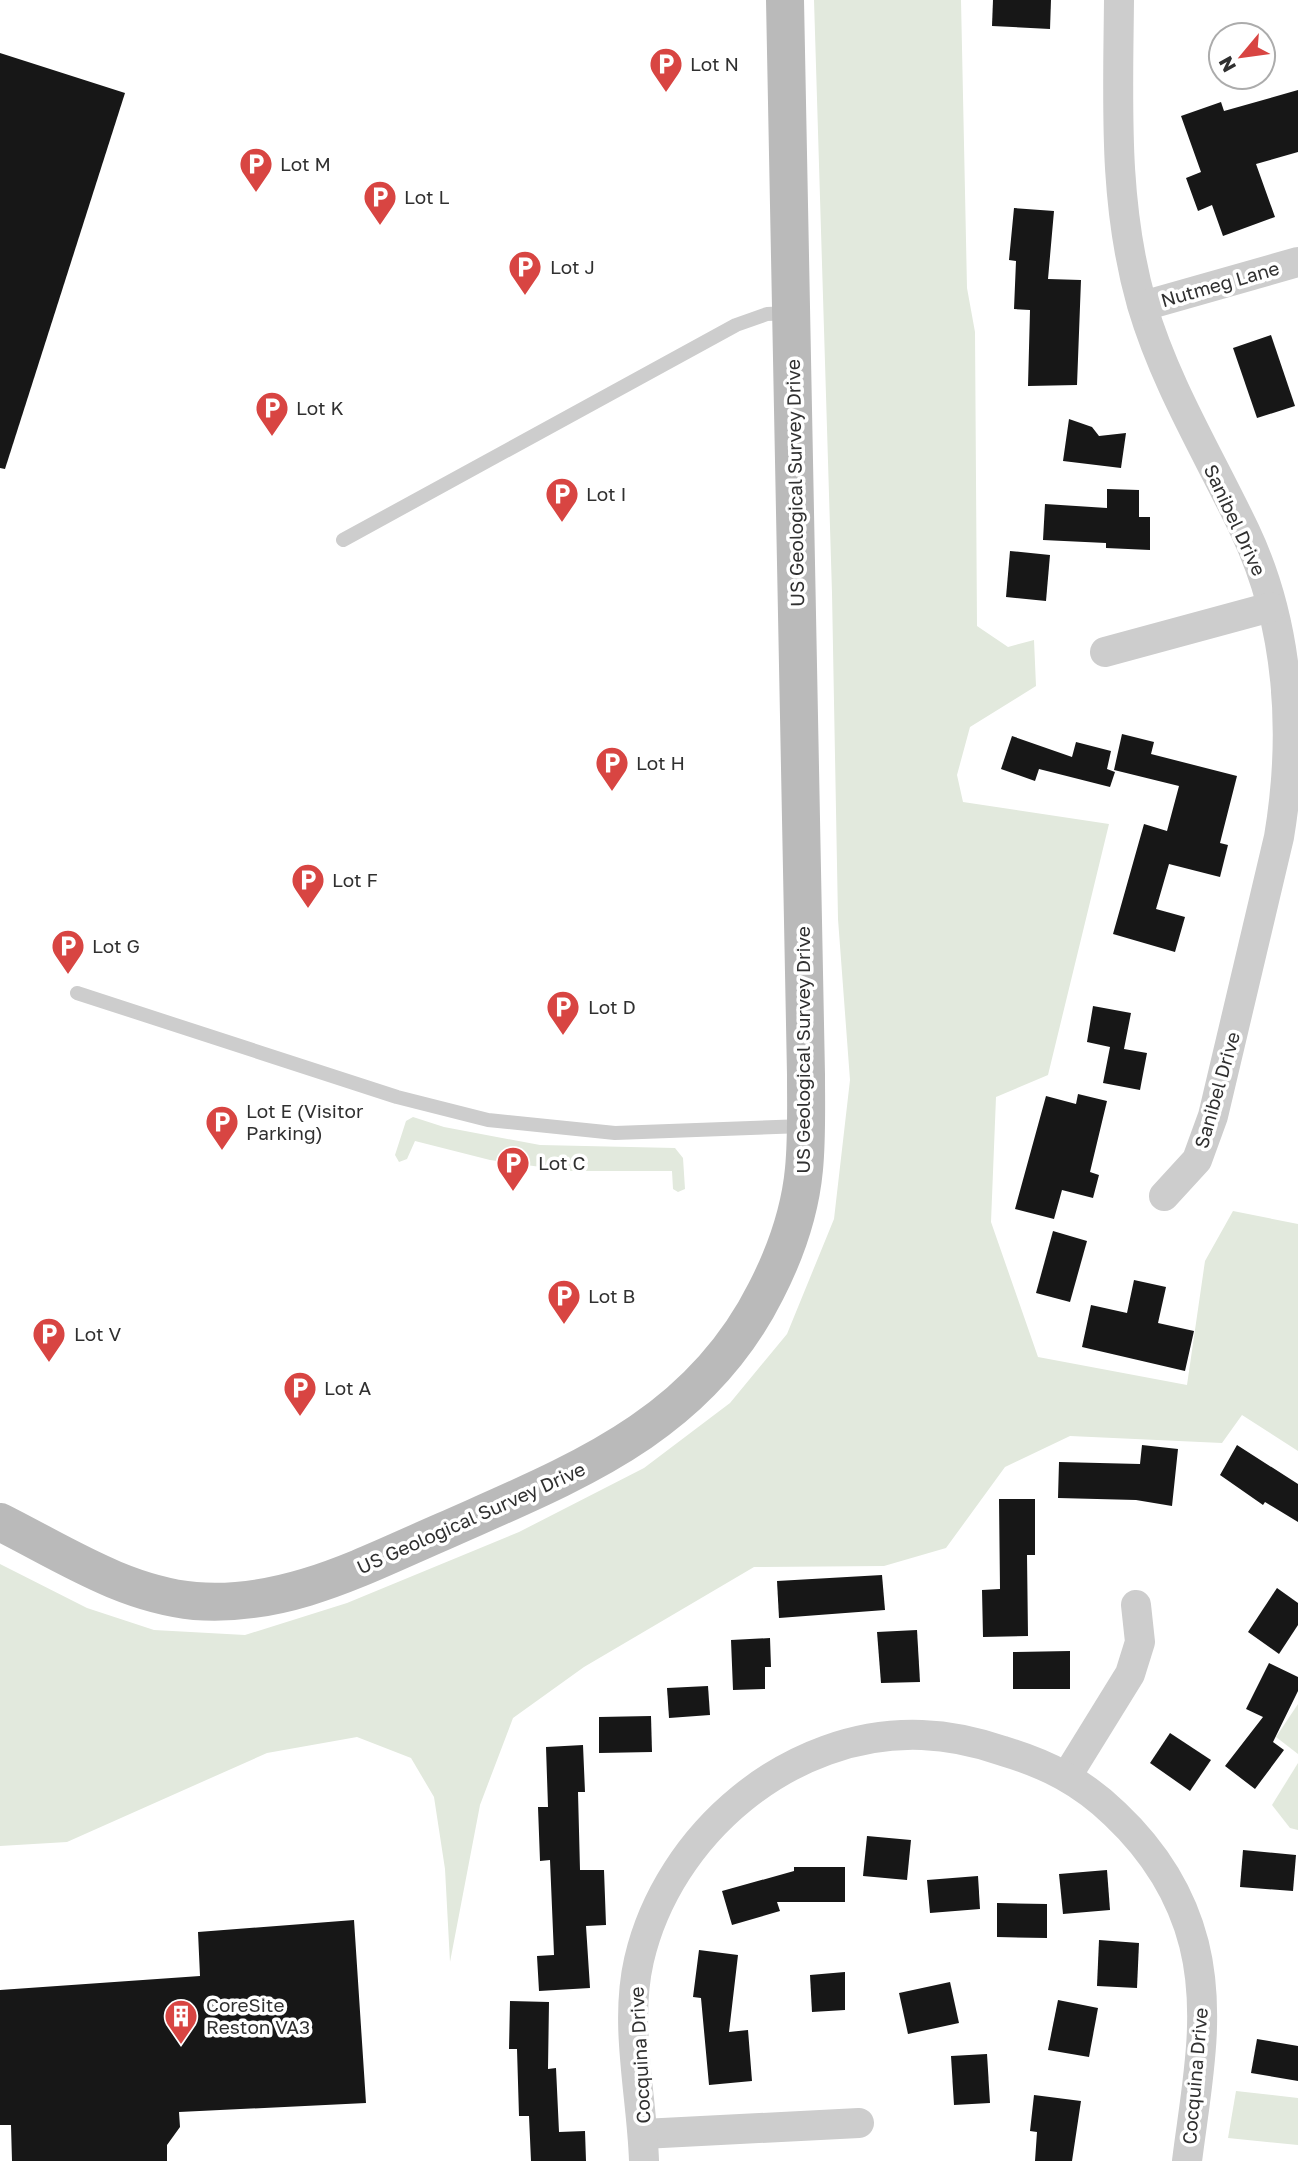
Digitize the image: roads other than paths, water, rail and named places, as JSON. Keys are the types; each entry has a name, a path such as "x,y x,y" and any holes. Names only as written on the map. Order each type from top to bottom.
{"street":[{"name":"US Geological Survey Drive","path":"0,1522 100,1573 140,1590 191,1600 249,1600 296,1592 329,1581 595,1462 644,1433 683,1402 722,1360 752,1318 789,1237 804,1170 785,0"},
{"name":"Sanibel Drive","path":"1119,0 1118,179 1128,245 1143,306 1171,386 1255,553 1271,607 1284,676 1290,733 1286,798 1279,837 1205,1145 1187,1174 1164,1196"},
{"name":"Nutmeg Lane","path":"1143,306 1298,262"},
{"path":"1105,652 1271,607"},
{"path":"1068,1776 1130,1674 1140,1642 1136,1605"},
{"name":"Cocquina Drive","path":"644,2147 634,2002 638,1963 646,1934 676,1872 705,1834 733,1804 785,1769 842,1746 892,1736 954,1738 1022,1756 1068,1776 1107,1806 1156,1860 1179,1901 1194,1943 1204,2017 1187,2161"},
{"path":"644,2147 859,2123"}],"lane":[{"path":"343,540 736,325 767,314 791,313"},
{"path":"76,993 397,1097 488,1121 615,1133 805,1126"}],"place":[{"name":"Lot N","path":"666,94"},
{"name":"Lot M","path":"256,194"},
{"name":"Lot L","path":"380,227"},
{"name":"Lot J","path":"525,297"},
{"name":"Lot K","path":"272,438"},
{"name":"Lot I","path":"562,524"},
{"name":"Lot H","path":"612,793"},
{"name":"Lot F","path":"308,910"},
{"name":"Lot G","path":"68,976"},
{"name":"Lot D","path":"563,1037"},
{"name":"Lot E (Visitor Parking)","path":"222,1152"},
{"name":"Lot C","path":"513,1193"},
{"name":"Lot B","path":"564,1326"},
{"name":"Lot V","path":"49,1364"},
{"name":"Lot A","path":"300,1418"},
{"name":"CoreSite Reston VA3","path":"181,2046"}]}
